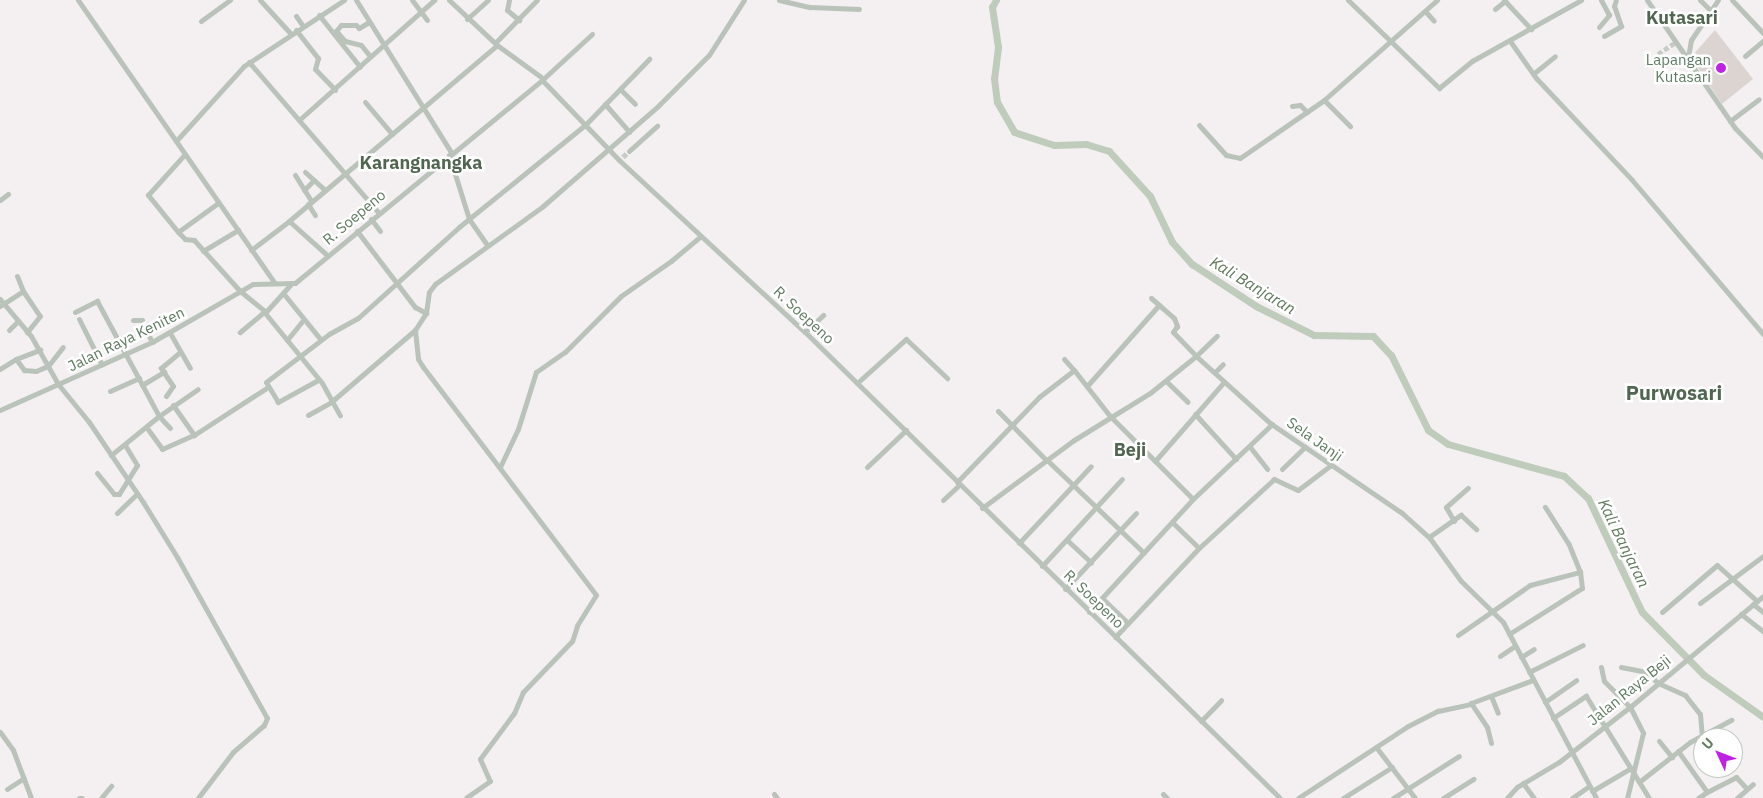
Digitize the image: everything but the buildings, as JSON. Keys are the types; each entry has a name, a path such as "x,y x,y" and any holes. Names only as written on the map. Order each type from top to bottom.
{"street":[{"path":"78,0 267,274 275,282"},
{"path":"201,21 229,0"},
{"path":"260,0 318,58 315,69 335,90"},
{"path":"176,141 212,99 249,62 344,0"},
{"path":"356,0 450,154 469,219 487,245"},
{"path":"412,0 427,20"},
{"path":"299,120 335,90 382,44 434,0"},
{"path":"449,0 467,19 496,44 541,79 592,34"},
{"path":"467,19 488,0"},
{"path":"509,0 507,10 519,20"},
{"path":"251,250 423,109 496,44 537,0"},
{"path":"308,415 331,402 415,330 426,313 431,289 487,245 543,206 609,150 709,55 744,0"},
{"path":"779,0 810,7 858,8"},
{"path":"1348,0 1439,88 1472,61 1581,0"},
{"path":"1199,124 1226,155 1240,158 1324,100 1437,0"},
{"path":"1599,27 1609,16 1600,0"},
{"path":"1604,36 1621,26 1614,6 1616,0"},
{"path":"1647,0 1730,121 1762,155"},
{"path":"1700,0 1711,11"},
{"path":"1688,58 1691,40 1718,0"},
{"path":"1732,0 1763,33"},
{"path":"1495,9 1504,1 1531,28"},
{"path":"1425,11 1434,20"},
{"path":"319,15 360,66"},
{"path":"296,16 303,26"},
{"path":"369,22 359,28 356,25 341,25 336,32 345,41 361,45 370,56"},
{"path":"1676,42 1684,44 1691,40"},
{"path":"1510,41 1533,74 1632,180 1763,334"},
{"path":"1745,56 1763,41"},
{"path":"1533,74 1555,56"},
{"path":"318,380 278,402 268,387 267,380 300,359 321,340 358,318 469,219 586,124 649,58"},
{"path":"249,62 346,172 379,213"},
{"name":"R. Soepeno","path":"240,332 291,284 328,256 541,79 609,150 621,158 700,237 805,332 906,430 982,508 1280,798"},
{"path":"620,89 635,104"},
{"path":"1730,121 1758,99"},
{"path":"1324,100 1350,126"},
{"path":"365,102 392,134"},
{"path":"605,104 628,132"},
{"path":"1292,106 1300,105 1307,112"},
{"path":"629,151 658,126"},
{"path":"185,154 148,195 178,232 187,240 194,240 240,291 264,311 318,380 340,415"},
{"path":"305,172 324,190"},
{"path":"295,175 315,215"},
{"path":"304,190 314,180"},
{"path":"0,200 8,194"},
{"path":"178,232 218,203"},
{"path":"371,219 380,231"},
{"path":"289,220 328,256"},
{"path":"203,251 238,230"},
{"path":"357,231 398,282 415,307 426,313"},
{"path":"500,467 518,429 536,372 565,352 621,296 671,261 700,237"},
{"path":"258,282 267,274"},
{"path":"17,276 23,290 40,316 27,332"},
{"path":"258,282 291,284"},
{"name":"Jalan Raya Keniten","path":"0,410 170,334 258,282"},
{"path":"23,290 1,303 18,321 40,350 58,384 112,455 137,494 177,557 267,718 264,726 233,752 198,798"},
{"path":"283,293 321,340"},
{"path":"1087,386 1159,305 1151,298"},
{"path":"75,312 95,300 127,354 159,416 170,428"},
{"name":"Sela Janji","path":"1159,305 1174,318 1177,326 1173,332 1224,382 1272,424 1402,513 1429,538 1464,584 1493,609 1516,646 1596,798"},
{"path":"805,332 823,315"},
{"path":"79,319 102,365"},
{"path":"133,320 142,320 152,342"},
{"path":"287,340 303,320"},
{"path":"9,330 18,321"},
{"path":"415,330 418,359 423,368 584,577 596,599 577,626 572,641 523,692 514,713 480,759 490,780 466,798"},
{"path":"170,334 190,368"},
{"path":"982,508 1110,416 1166,381 1217,336"},
{"path":"857,383 906,339 947,378"},
{"path":"16,359 27,370 48,366 63,347"},
{"path":"0,370 16,359 40,350"},
{"path":"166,396 173,386 162,367 180,352"},
{"path":"1064,358 1110,416 1193,499"},
{"path":"1215,372 1223,364"},
{"path":"942,500 1039,397 1074,370"},
{"path":"142,385 164,372"},
{"path":"110,391 139,378"},
{"path":"1166,381 1188,402"},
{"path":"1155,461 1224,382"},
{"path":"147,428 160,450 194,435 268,387"},
{"path":"112,455 147,428 159,416 198,389"},
{"path":"173,406 194,435"},
{"path":"998,411 1144,553"},
{"path":"1196,414 1236,459"},
{"path":"1089,612 1193,499 1272,424"},
{"path":"867,467 906,430"},
{"path":"97,473 116,495 129,482 137,462 125,445"},
{"path":"1250,446 1266,469"},
{"path":"1282,469 1305,447"},
{"path":"1115,637 1199,548 1274,479 1298,490 1331,465"},
{"path":"1019,543 1091,466"},
{"path":"1042,566 1122,480"},
{"path":"1454,521 1446,508 1468,488"},
{"path":"117,513 137,494"},
{"path":"1509,634 1580,591 1580,572 1568,544 1545,507"},
{"path":"1065,589 1136,512"},
{"path":"1429,538 1461,515 1476,529"},
{"path":"1172,522 1199,548"},
{"path":"1067,540 1091,562"},
{"path":"1700,603 1763,556"},
{"path":"1662,612 1717,564 1734,577 1763,612"},
{"path":"1458,635 1530,585 1580,572"},
{"name":"Jalan Raya Beji","path":"1507,798 1523,783 1572,752 1605,727 1763,596"},
{"path":"1102,598 1128,623"},
{"path":"1741,614 1763,631"},
{"path":"1529,672 1582,645"},
{"path":"1500,656 1516,646"},
{"path":"1521,657 1534,649"},
{"path":"1601,667 1604,681 1630,707 1643,733 1627,798"},
{"path":"1620,667 1646,672 1658,683 1681,692 1692,702 1700,714 1701,728"},
{"path":"1298,798 1376,746 1438,711 1470,704 1533,680"},
{"path":"1545,702 1576,680"},
{"path":"1491,696 1498,713"},
{"path":"1553,718 1584,696 1649,798"},
{"path":"1201,721 1221,700"},
{"path":"1470,704 1487,727 1491,743"},
{"path":"1715,728 1730,720"},
{"path":"0,732 14,750 30,798"},
{"path":"1659,741 1672,757"},
{"path":"1639,782 1693,741"},
{"path":"1376,746 1415,798"},
{"path":"1678,751 1707,792"},
{"path":"1393,798 1459,756"},
{"path":"1343,798 1392,768"},
{"path":"1572,798 1591,788 1633,772"},
{"path":"1698,798 1736,777 1747,789"},
{"path":"7,790 24,778"},
{"path":"1443,798 1474,779"},
{"path":"1523,783 1534,798"},
{"path":"1737,798 1754,784"},
{"path":"101,798 111,786"}],"shaded area":[{"name":"Lapangan Kutasari","path":"1715,30 1753,79 1722,104 1691,57"}],"waterway":[{"name":"Kali Banjaran","path":"996,0 992,7 998,47 994,78 997,102 1014,132 1054,145 1086,144 1109,151 1150,196 1172,242 1192,264 1256,306 1314,335 1373,336 1391,355 1428,430 1448,444 1564,476 1588,498 1642,612 1704,675 1763,717"}],"tunnel":[{"path":"1658,54 1676,42"},
{"path":"623,157 629,151"}],"place":[{"name":"Lapangan Kutasari","path":"1721,68"}],"district":[{"name":"Kutasari","path":"1682,18"},
{"name":"Karangnangka","path":"421,163"},
{"name":"Purwosari","path":"1674,392"},
{"name":"Beji","path":"1130,450"}]}
